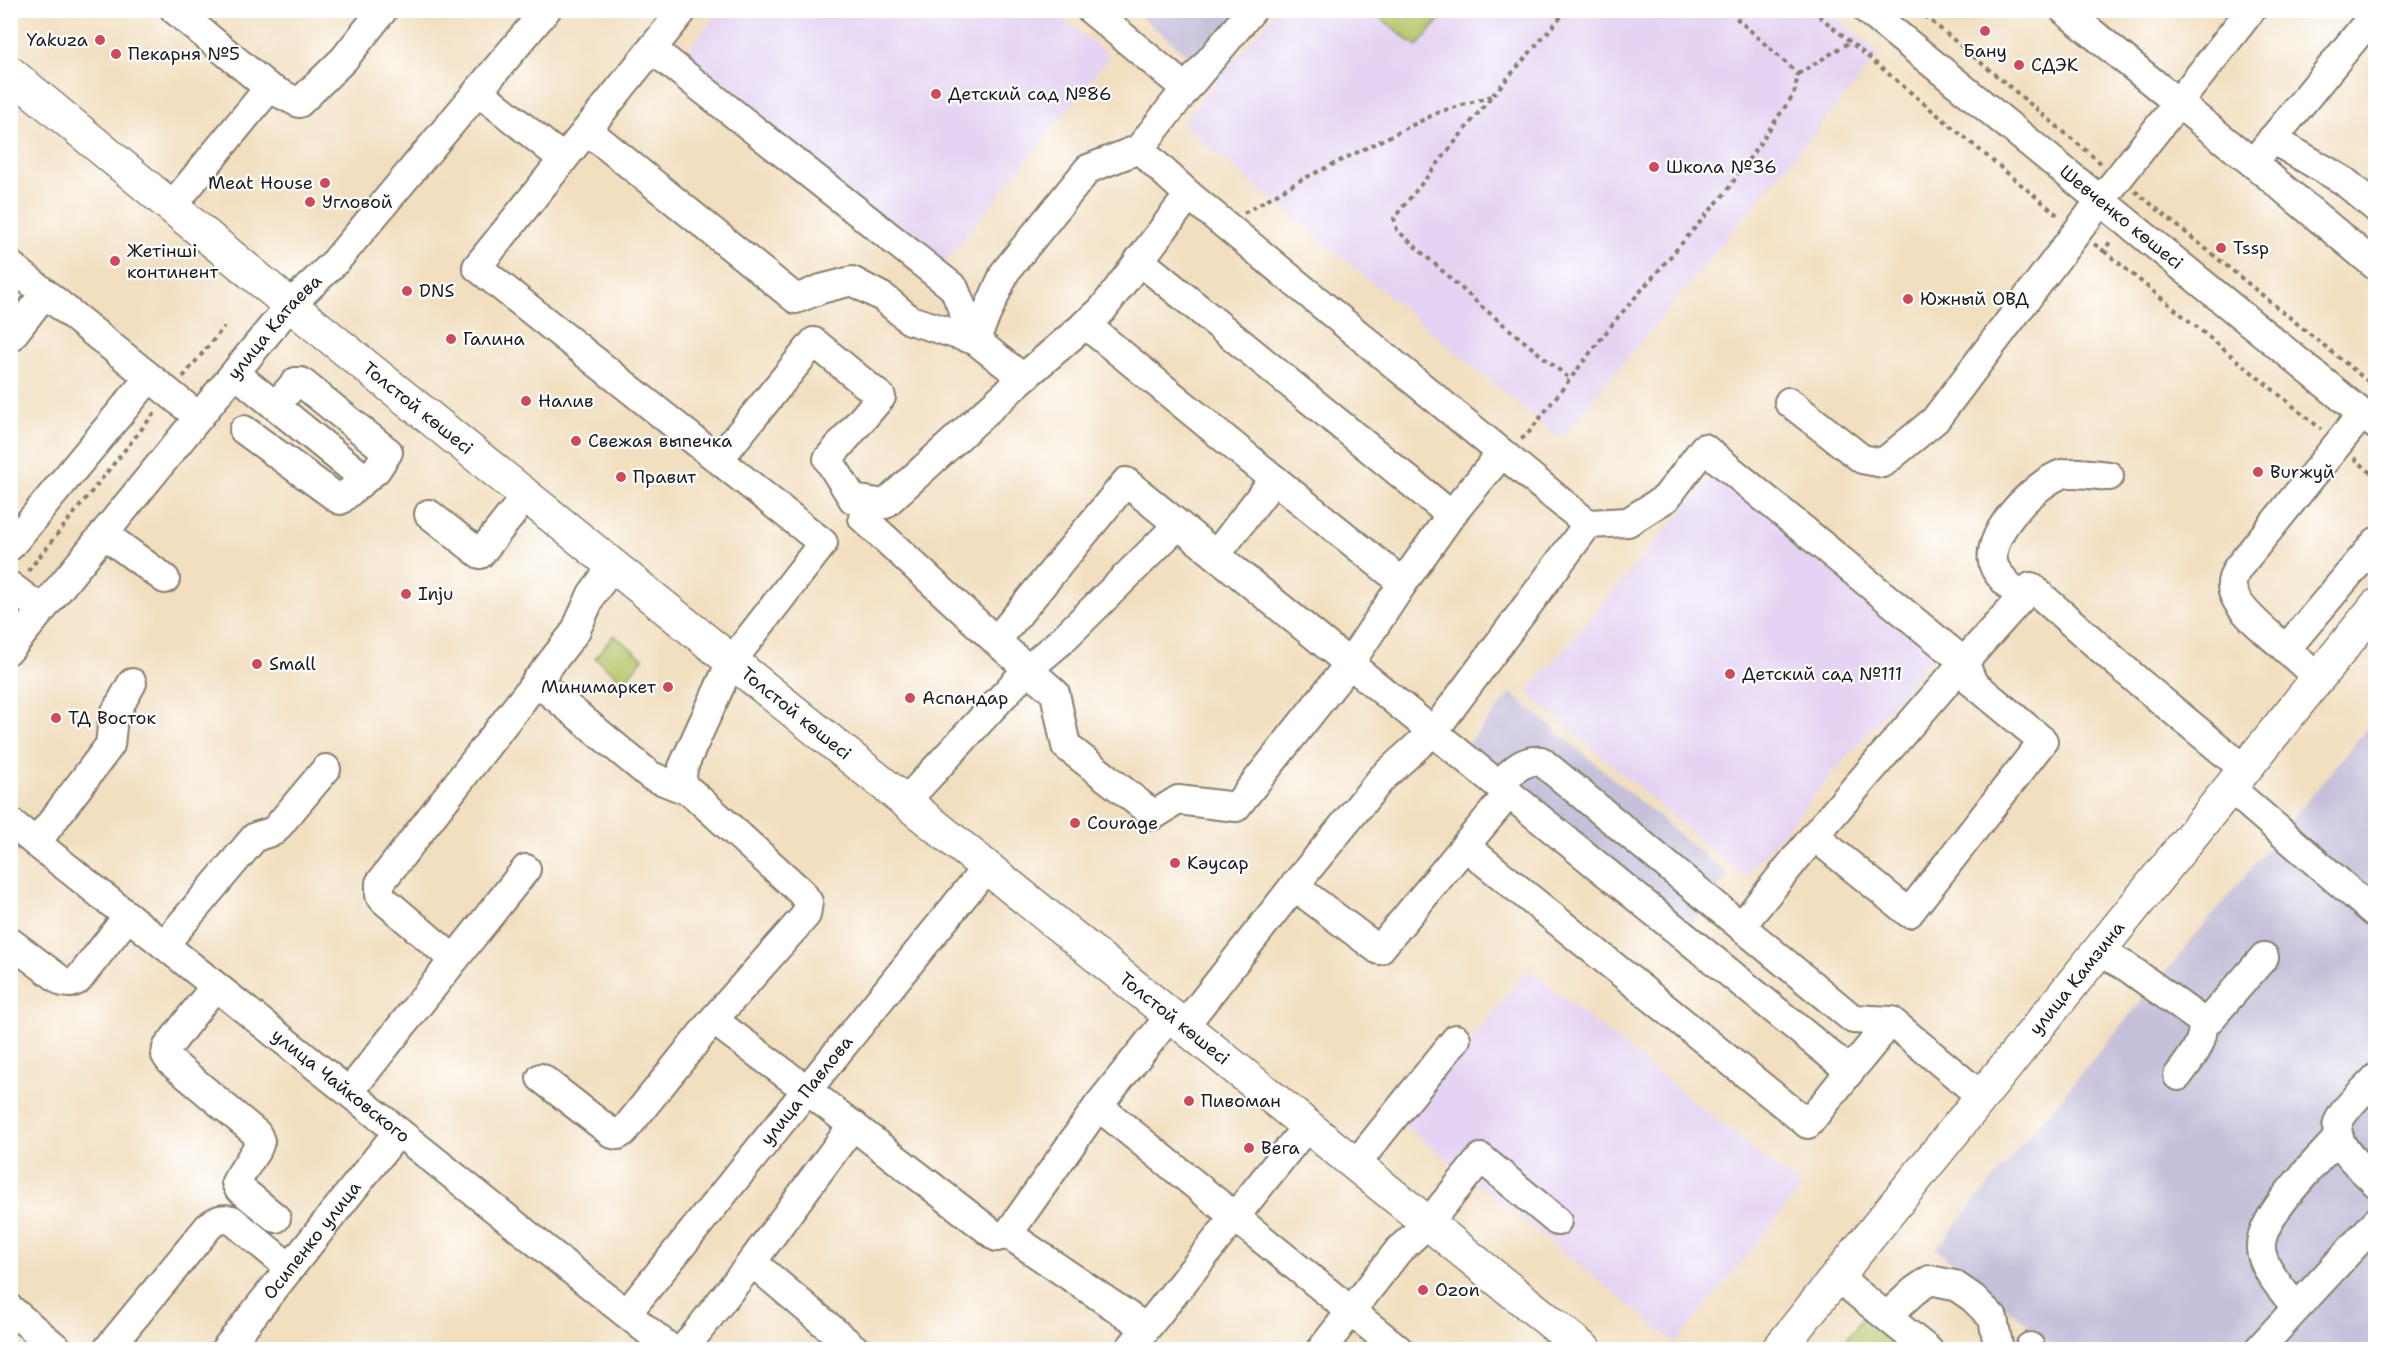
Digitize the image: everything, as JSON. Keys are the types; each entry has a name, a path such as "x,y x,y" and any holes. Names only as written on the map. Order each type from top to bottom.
{"main road":[{"name":"Толстой көшесі","path":"10,73 290,305 1585,1350"},
{"name":"улица Камзина","path":"1778,1350 2376,606"}],"street":[{"path":"175,10 269,88 299,103 344,59 383,10"},
{"name":"улица Катаева","path":"10,649 290,305 335,262 546,10"},
{"path":"683,10 477,267 823,543"},
{"path":"1091,10 1186,89"},
{"path":"975,340 1005,272 1088,169 1139,149 1252,10"},
{"name":"Шевченко көшесі","path":"1868,10 2369,419"},
{"path":"2064,10 2376,266"},
{"path":"1789,402 1863,459 1883,463 1935,420 2077,231 2251,10"},
{"path":"2253,163 2376,12"},
{"path":"652,49 954,288 975,340"},
{"path":"172,206 269,88"},
{"path":"478,91 563,159"},
{"path":"587,130 796,299 852,281 884,298 910,320 975,340 1023,378"},
{"path":"2272,139 2344,181 2376,208"},
{"path":"1139,149 1189,195 1588,524 1628,522 1666,498 1704,448 1964,662 1973,683 2043,741 1909,913 1814,836"},
{"path":"681,787 683,767 732,662 823,543 874,511 1102,310 1189,195"},
{"path":"1139,260 1451,515"},
{"path":"10,265 199,417"},
{"path":"10,338 45,293"},
{"path":"1085,324 1403,583"},
{"path":"719,459 814,342 881,397 828,459 854,499 874,511 996,641 1055,693 1066,746 1154,815 1178,800 1236,807 1350,663 1451,515 1502,453"},
{"path":"235,373 365,479 340,500 244,430"},
{"path":"10,546 160,386"},
{"path":"2318,678 2240,607 2234,595 2232,582 2237,569 2338,443 2369,419"},
{"path":"2021,598 1995,569 1993,547 2008,521 2027,497 2063,473 2109,476"},
{"path":"1216,555 1274,479"},
{"path":"996,641 1126,482 1850,1071"},
{"path":"429,514 480,554 526,496"},
{"path":"713,1020 997,1237 1008,1234 1098,1106 1177,1021 1294,886 1382,778 1434,731 1588,524"},
{"path":"905,802 1028,669 1060,642 1178,525"},
{"path":"104,534 165,579"},
{"path":"2286,649 2376,542"},
{"path":"453,959 384,900 380,895 380,883 575,632 592,594 613,566"},
{"path":"12,587 42,610"},
{"path":"1741,926 1814,836 2031,587 2139,682 2373,908"},
{"path":"536,681 651,776 691,792 801,892 808,903 806,915 713,1020 623,1132 618,1135 613,1134 540,1078"},
{"path":"36,843 110,745 113,717 132,683"},
{"path":"1294,886 1379,950 1465,846 1518,766 1530,760 1541,761 1853,1019 1890,1021 1981,1096"},
{"path":"164,945 255,837 274,831 326,770"},
{"name":"улица Чайковского","path":"10,822 672,1350"},
{"path":"1465,846 1808,1124 1890,1021"},
{"name":"улица Павлова","path":"627,1313 986,868"},
{"path":"350,1091 526,869"},
{"path":"10,942 63,982 71,984 78,980 128,916"},
{"path":"2098,951 2127,967 2203,1022 2204,1033 2201,1044 2178,1076"},
{"path":"2203,1022 2210,1019 2264,957"},
{"path":"215,986 167,1048 166,1055 171,1062 257,1134 260,1141 258,1147 236,1182 238,1188 276,1218"},
{"path":"1355,1165 1456,1039"},
{"path":"2376,1078 2341,1117 2337,1127 2339,1137 2348,1153 2376,1183"},
{"path":"1098,1106 1400,1350"},
{"path":"682,1350 752,1262 853,1125"},
{"path":"1008,1234 1137,1339 1307,1126"},
{"name":"Осипенко улица","path":"225,1350 398,1132"},
{"path":"2296,1308 2266,1265 2261,1247 2263,1239 2279,1204 2339,1137"},
{"path":"1321,1350 1398,1251 1428,1223 1481,1158 1557,1221"},
{"path":"107,1350 215,1221 223,1218 232,1220 290,1268"},
{"path":"2258,1350 2376,1222"},
{"path":"752,1262 856,1350"},
{"path":"1836,1276 1928,1350"},
{"path":"1887,1316 1930,1280 1954,1285 1973,1298 1993,1318 2000,1350"},
{"path":"10,1310 59,1350"}],"path":[{"path":"1567,10 1492,96 1394,218 1397,230 1481,306 1570,379"},
{"path":"1727,10 1734,13 1798,74"},
{"path":"1812,10 2077,231 2338,443 2376,477"},
{"path":"1918,10 2376,388"},
{"path":"1502,453 1526,436 1614,322 1726,192 1794,94 1798,74 1850,42"},
{"path":"1224,224 1297,182 1439,112 1492,96"},
{"path":"2104,251 2125,220"},
{"path":"12,587 160,386 224,327"}],"shaded area":[{"path":"720,10 1053,11 1110,56 937,272 678,64"},
{"path":"1134,11 1252,11 1203,68"},
{"path":"1276,11 1828,11 1880,54 1560,439 1181,124"},
{"name":"Детский сад №111","path":"1717,471 1933,656 1744,878 1527,692"},
{"path":"1511,693 1728,875 1685,932 1464,749"},
{"path":"2375,719 2375,1349 2057,1349 1936,1249"},
{"path":"1528,969 1801,1188 1676,1343 1403,1124"}],"green space":[{"path":"1372,11 1446,11 1417,47"},
{"path":"614,635 643,658 624,682 595,658"},
{"path":"1864,1317 1905,1349 1838,1350"}],"place":[{"name":"Бану","path":"1985,31"},
{"name":"Yakuza","path":"100,40"},
{"name":"Пекарня №5","path":"116,54"},
{"name":"СДЭК","path":"2019,65"},
{"name":"Детский сад №86","path":"936,94"},
{"name":"Школа №36","path":"1654,167"},
{"name":"Meat House","path":"325,183"},
{"name":"Угловой","path":"310,202"},
{"name":"Tssp","path":"2221,248"},
{"name":"Жетінші континент","path":"115,261"},
{"name":"DNS","path":"407,291"},
{"name":"Южный ОВД","path":"1908,299"},
{"name":"Галина","path":"451,339"},
{"name":"Налив","path":"526,401"},
{"name":"Свежая выпечка","path":"576,441"},
{"name":"Burжуй","path":"2258,472"},
{"name":"Правит","path":"621,477"},
{"name":"Inju","path":"406,594"},
{"name":"Small","path":"257,664"},
{"name":"Детский сад №111","path":"1730,674"},
{"name":"Минимаркет","path":"668,687"},
{"name":"Аспандар","path":"910,698"},
{"name":"ТД Восток","path":"56,718"},
{"name":"Courage","path":"1075,823"},
{"name":"Кәусар","path":"1175,863"},
{"name":"Пивоман","path":"1189,1101"},
{"name":"Вега","path":"1249,1148"},
{"name":"Ozon","path":"1423,1290"}]}
